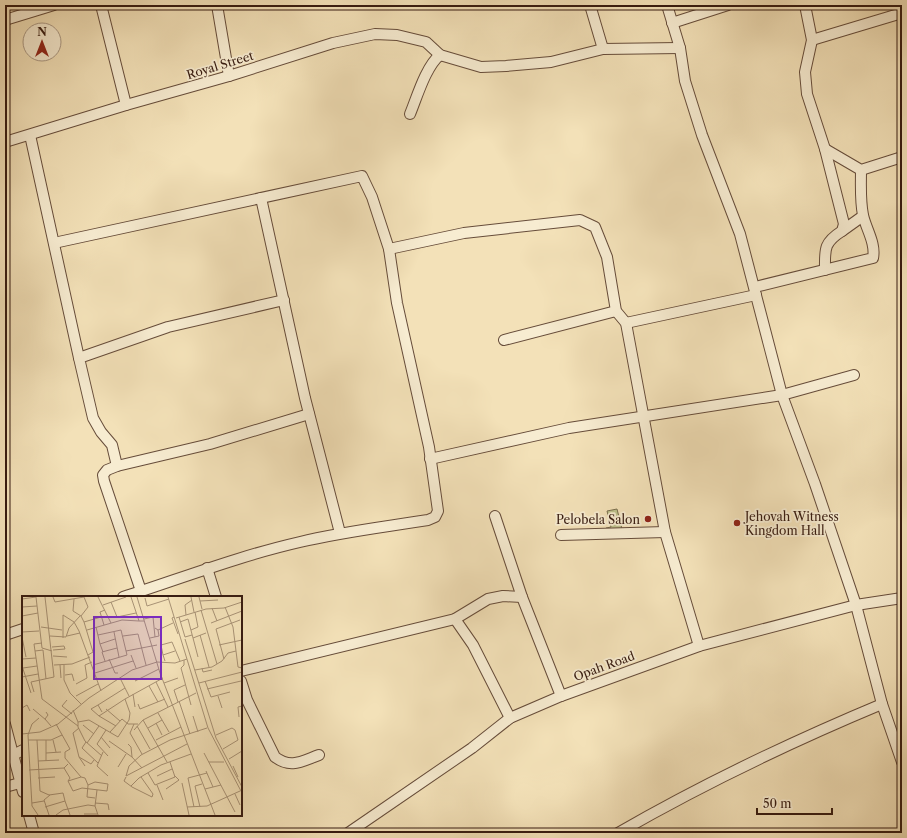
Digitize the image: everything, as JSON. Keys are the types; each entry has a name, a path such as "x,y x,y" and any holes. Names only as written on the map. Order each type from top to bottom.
{"street":[{"path":"5,20 54,5"},
{"path":"101,5 126,105"},
{"path":"217,5 229,76"},
{"path":"590,5 603,49"},
{"path":"667,5 680,48 685,81 702,135 740,234 782,395 815,484 856,605 882,704 902,762"},
{"path":"672,23 728,5"},
{"path":"805,5 812,40 806,72 807,94 825,150 844,224 842,231"},
{"path":"812,40 902,13"},
{"name":"Royal Street","path":"5,142 126,105 229,76 333,43 375,34 397,34 426,42 440,54"},
{"path":"410,114 421,85 436,58 440,54 481,67 551,62 603,49 680,48"},
{"path":"30,135 93,418 101,432 112,445 117,466"},
{"path":"825,150 861,170 902,157"},
{"path":"626,323 755,291 825,270 873,258 875,250 863,216 861,170"},
{"path":"54,243 362,176 372,197 389,249 397,303 430,459 438,511 435,517 428,520 340,533 299,542 207,568 126,596"},
{"path":"261,198 309,414 340,533"},
{"path":"825,270 824,248 833,237 863,216"},
{"path":"389,249 464,233 580,220 595,227 607,257 616,311 626,323 665,532 699,646"},
{"path":"79,358 168,327 284,300"},
{"path":"504,340 616,311"},
{"path":"430,459 569,428 644,418 782,395 854,375"},
{"path":"141,591 104,481 104,476 107,470 117,466 210,444 309,414"},
{"path":"495,516 522,597 561,696"},
{"path":"561,535 665,532"},
{"path":"207,568 216,596"},
{"path":"242,671 455,619 488,599 503,596 522,597"},
{"name":"Opah Road","path":"354,831 472,748 510,718 561,696 699,646 856,605 902,598"},
{"path":"455,619 473,645 510,718"},
{"path":"5,635 22,629"},
{"path":"242,684 247,700 275,757 283,763 292,764 318,755"},
{"path":"623,832 688,793 750,762 817,731 882,704"},
{"path":"5,724 22,788 5,787"},
{"path":"13,754 22,750"},
{"path":"29,816 34,833"}],"green space":[{"path":"617,509 622,529 606,530 606,528 611,527 607,511"}],"place":[{"name":"Pelobela Salon","path":"648,519"},
{"name":"Jehovah Witness Kingdom Hall","path":"737,523"}]}
